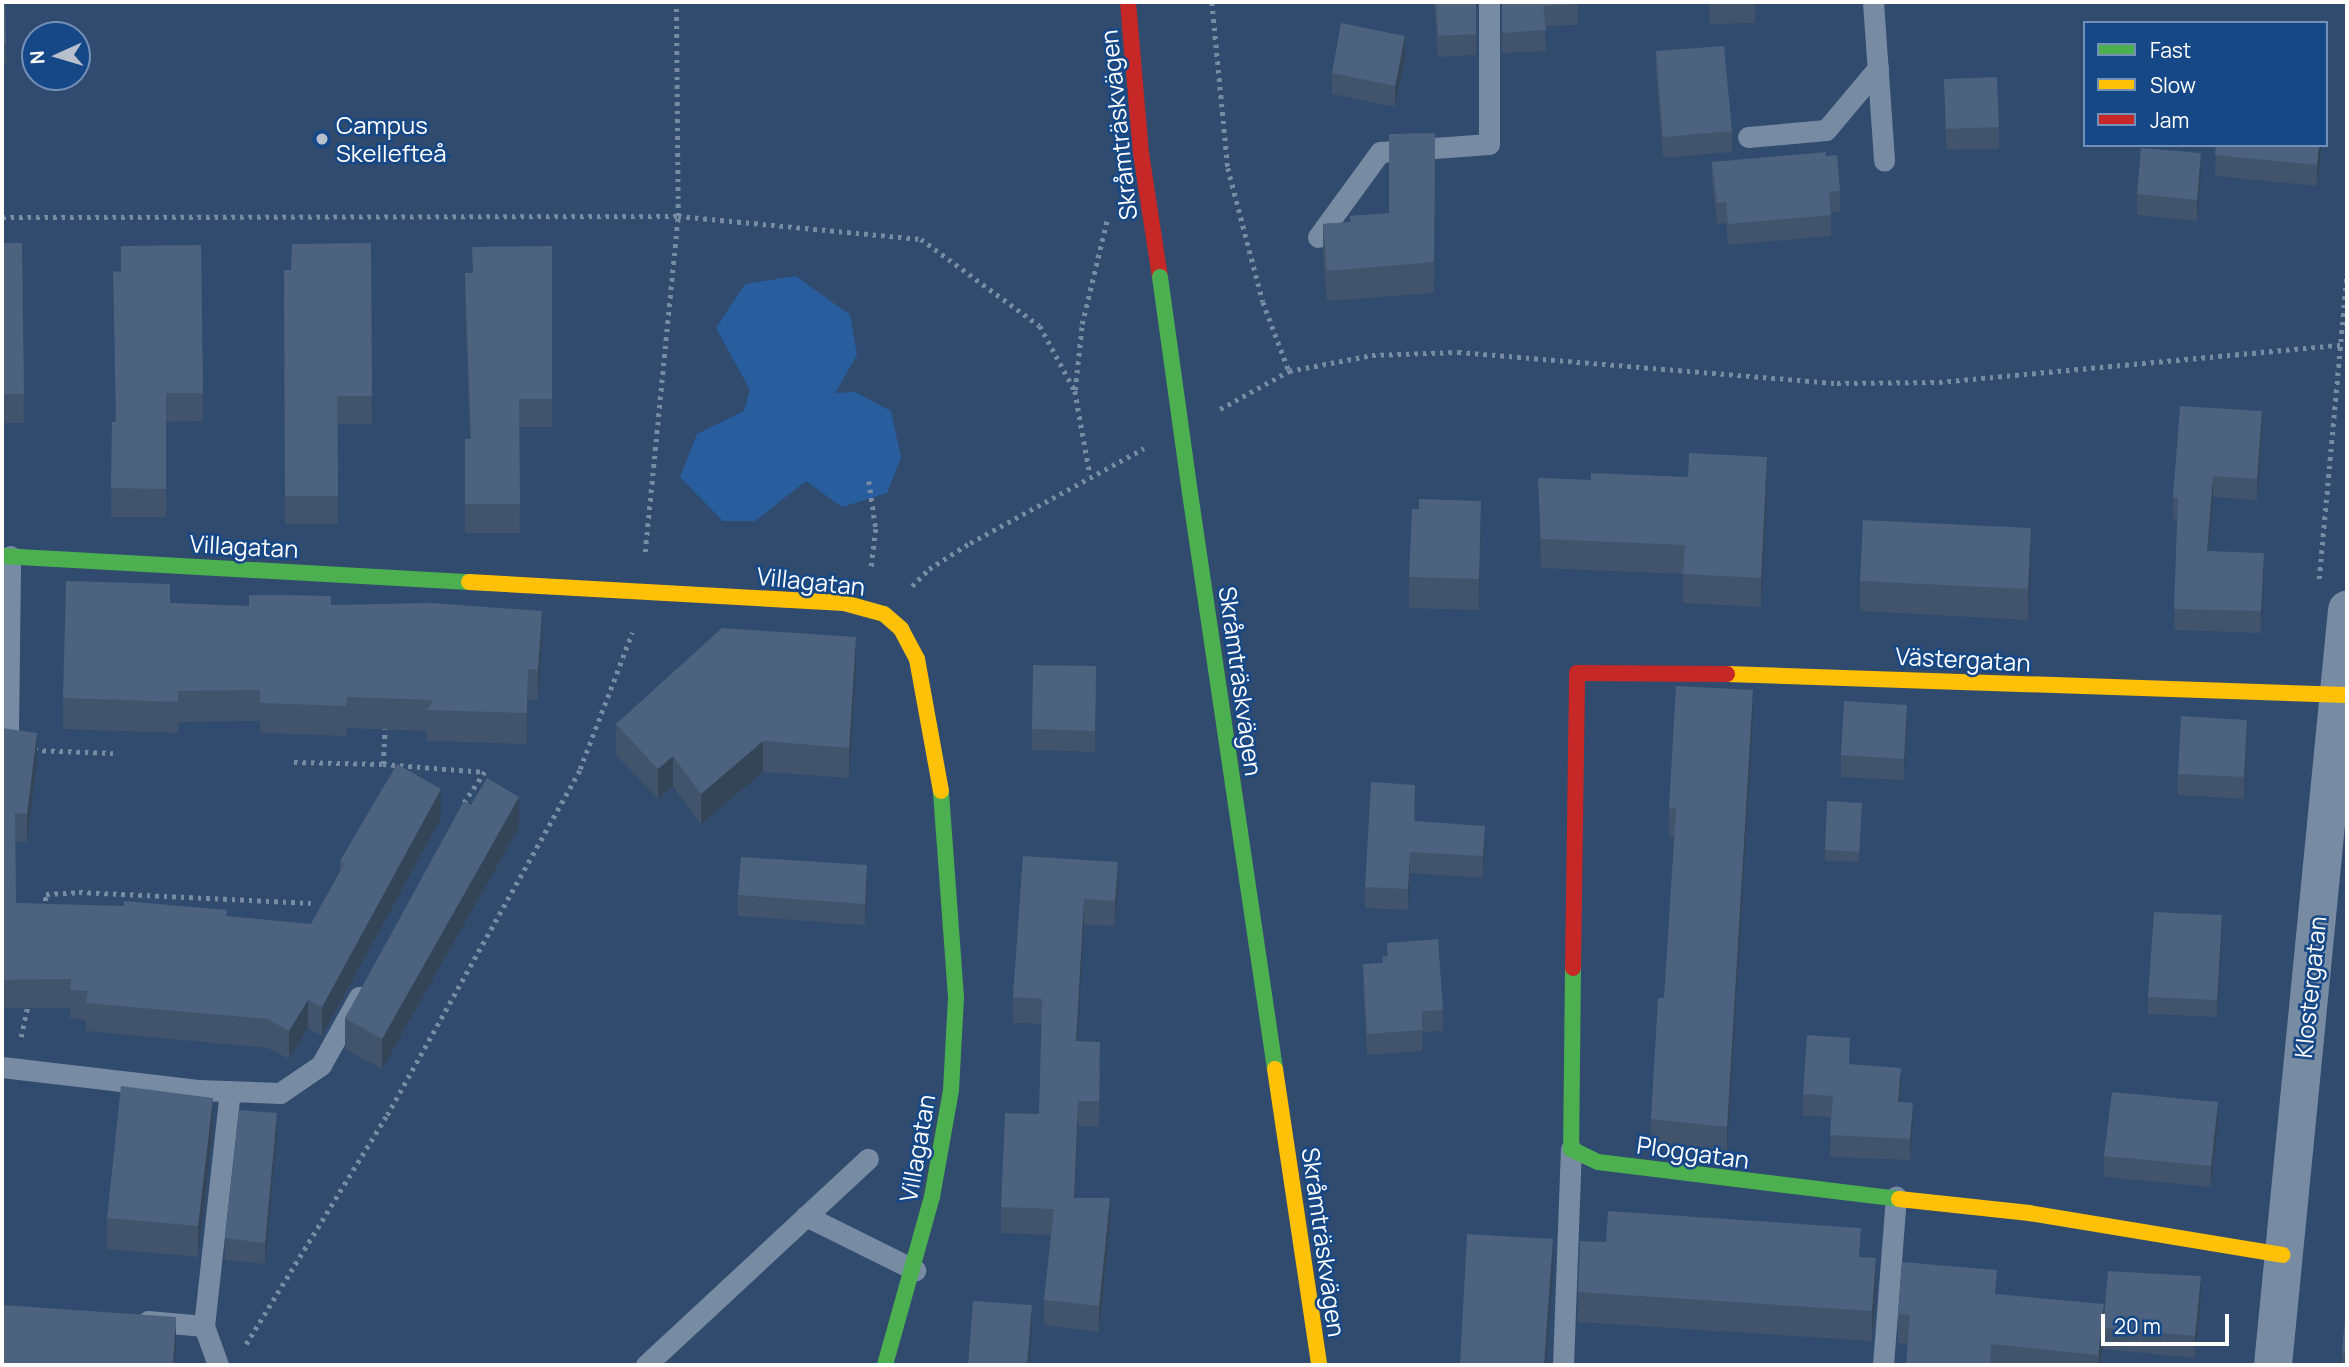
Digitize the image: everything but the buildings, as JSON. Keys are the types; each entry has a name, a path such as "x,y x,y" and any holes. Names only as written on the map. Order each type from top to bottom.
{"street":[{"name":"Skråmträskvägen","path":"1128,2 1141,153 1319,1365"},
{"name":"Villagatan","path":"6,556 844,603 884,614 901,629 917,659 944,806 952,883 956,997 951,1090 915,1270 886,1365"},
{"name":"Klostergatan","path":"2273,1365 2343,695 2347,610"},
{"name":"Västergatan","path":"1571,1149 1577,673 1784,674 2343,695"},
{"name":"Ploggatan","path":"1571,1149 1598,1162 1707,1178 1896,1196 2151,1231 2283,1255"}],"lane":[{"path":"1318,237 1380,152 1489,145 1489,2"},
{"path":"1873,2 1884,161"},
{"path":"1748,136 1826,130 1878,68"},
{"path":"2,737 8,731 6,556"},
{"path":"8,1068 230,1091 279,1093 321,1065 367,982"},
{"path":"218,1365 204,1326 230,1091"},
{"path":"1563,1365 1571,1149"},
{"path":"646,1365 868,1159"},
{"path":"1883,1365 1896,1196"},
{"path":"806,1216 915,1270"},
{"path":"123,1320 204,1326"}],"path":[{"path":"240,1353 387,1115 580,769 634,630 642,591 678,216 676,2"},
{"path":"1212,2 1228,168 1264,302 1289,371"},
{"path":"2,217 678,216 920,239 1040,326 1075,391"},
{"path":"1090,475 1075,391 1082,324 1107,219"},
{"path":"1251,393 1289,371 1372,355 1458,352 1837,383 1939,382 2347,344"},
{"path":"884,614 929,569 1118,461"},
{"path":"869,481 876,529 870,568"},
{"path":"383,764 387,711"},
{"path":"30,750 113,753"},
{"path":"294,762 383,764 485,772 464,803"},
{"path":"42,921 46,894 68,892 311,903"},
{"path":"8,1068 29,1002"}],"shaded area":[{"path":"796,276 850,315 857,355 835,393 855,392 891,411 901,458 887,493 842,507 806,481 755,521 723,521 680,477 697,434 744,411 750,390 716,328 745,284"}],"traffic: fast":[{"path":"1160,277 1191,500"},
{"path":"1191,500 1275,1069"},
{"path":"2,556 469,582"},
{"path":"885,1365 932,1197 951,1090 956,997 941,791"},
{"path":"1573,968 1571,1149 1598,1162 1899,1199"}],"traffic: slow":[{"path":"469,582 844,603 884,614 901,629 917,659 941,791"},
{"path":"1727,674 2347,695"},
{"path":"1275,1069 1319,1365"},
{"path":"1899,1199 2029,1213 2283,1255"}],"traffic: jam":[{"path":"1128,2 1141,153 1160,277"},
{"path":"1573,968 1577,673 1727,674"}],"place":[{"name":"Campus Skellefteå","path":"322,139"}]}
